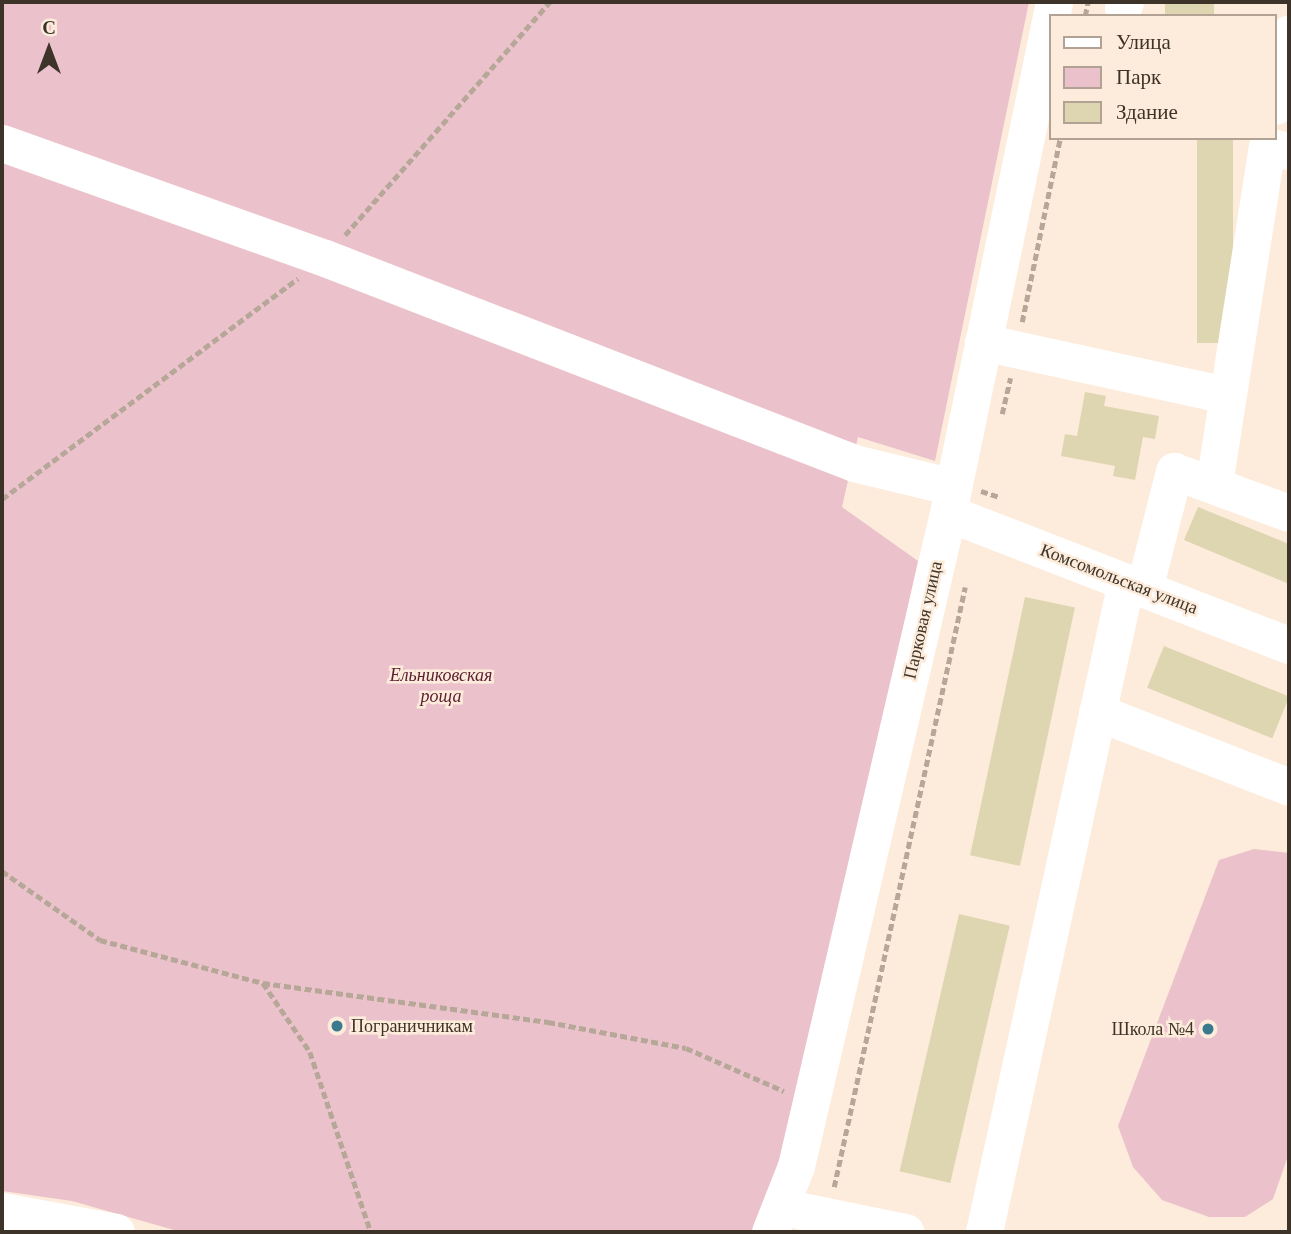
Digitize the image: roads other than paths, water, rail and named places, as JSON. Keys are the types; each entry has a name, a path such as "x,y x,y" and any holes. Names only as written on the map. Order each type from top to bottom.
{"street":[{"name":"Парковая улица","path":"777,1219 811,1101 1000,344 1050,27"},
{"path":"1277,96 1289,33"},
{"name":"Комсомольская улица","path":"2,143 326,258 854,463 1135,585 1289,645"},
{"path":"1214,484 1226,395 1275,145"},
{"path":"1000,344 1226,395"},
{"path":"984,1232 1097,712 1135,585 1174,471 1289,513"},
{"path":"1097,712 1289,787"},
{"path":"2,1211 116,1232"},
{"path":"777,1219 905,1232"}],"place":[{"name":"Пограничникам","path":"337,1026"},
{"name":"Школа №4","path":"1208,1029"}],"park label":[{"name":"Ельниковская роща","path":"441,686"}]}
